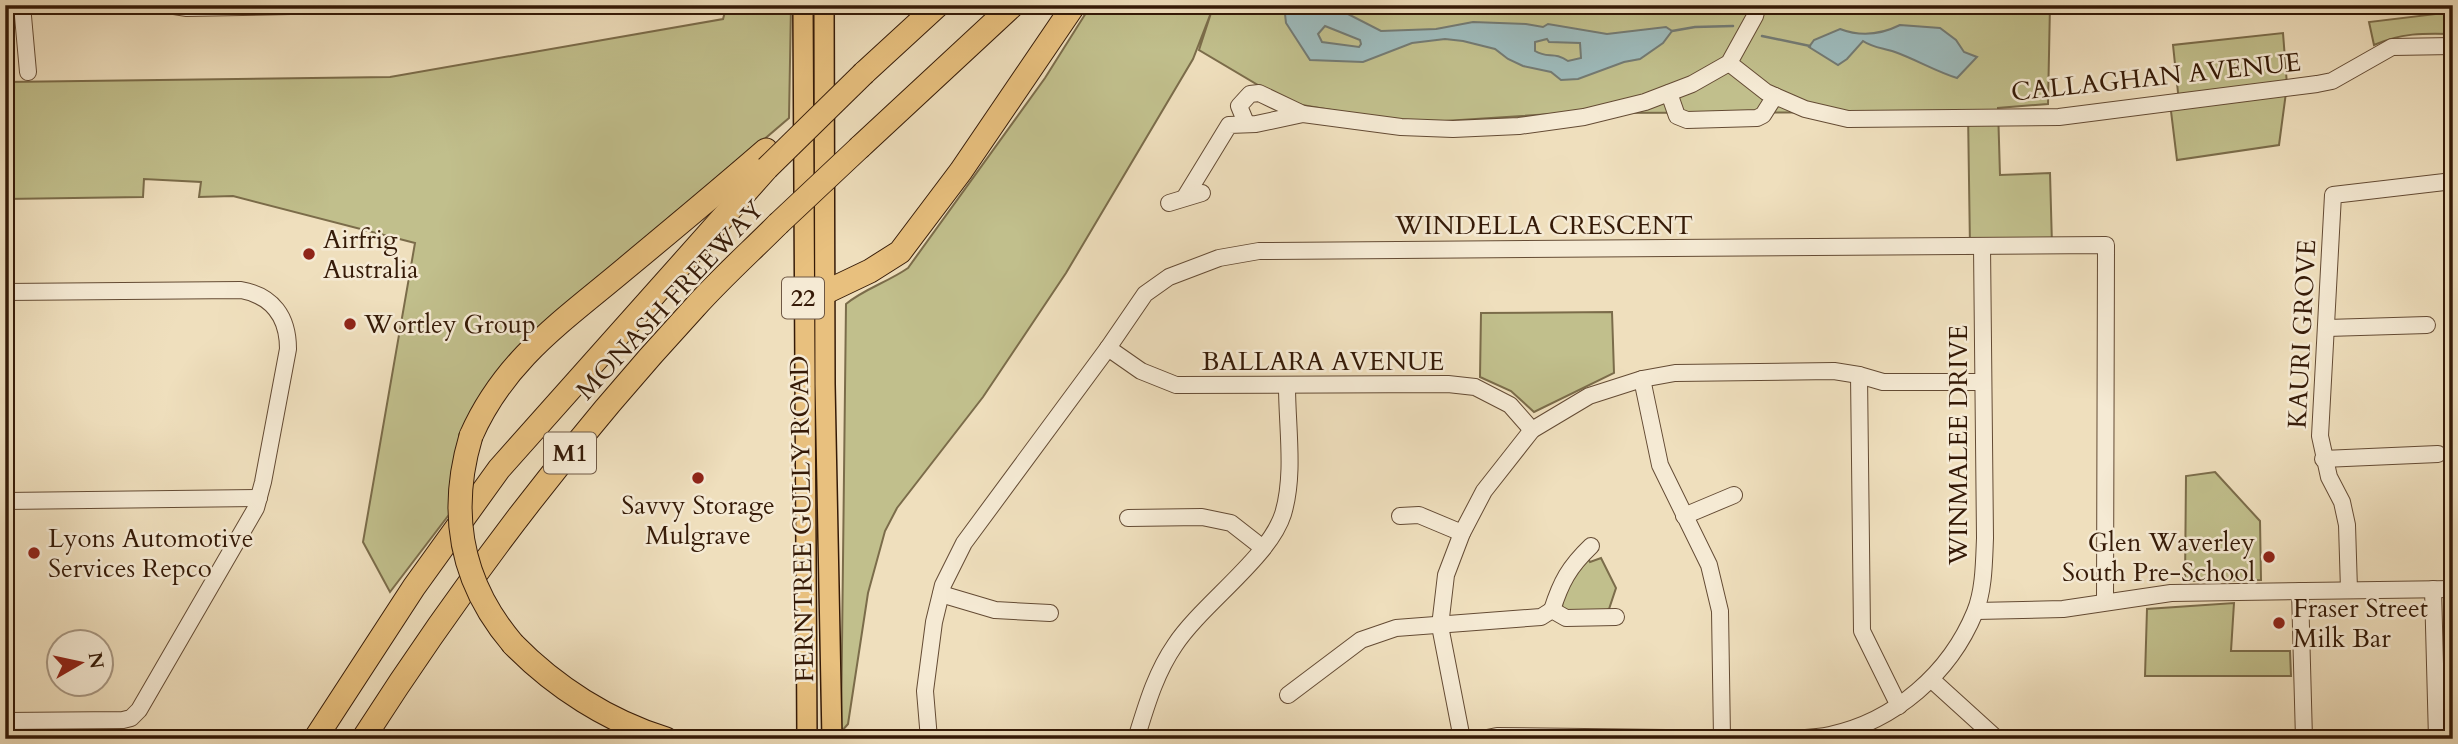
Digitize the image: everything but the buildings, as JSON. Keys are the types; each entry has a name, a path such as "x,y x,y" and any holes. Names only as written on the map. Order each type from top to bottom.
{"highway":[{"name":"MONASH FREEWAY","path":"315,739 414,587 499,469 767,159 938,5"},
{"name":"MONASH FREEWAY","path":"363,739 454,604 507,532 617,394 697,304 1013,5"},
{"path":"826,292 881,265 900,251 961,171 1074,5"},
{"path":"666,739 623,722 579,698 541,671 496,623 478,591 462,540 459,496 463,468 471,436 499,385 535,345 767,159"}],"main road":[{"name":"FERNTREE GULLY ROAD","path":"803,5 807,739"},
{"name":"FERNTREE GULLY ROAD","path":"824,5 832,739"}],"street":[{"path":"169,5 187,8 341,5"},
{"path":"1185,197 1239,106 1250,94 1259,93 1303,114 1401,127 1454,129 1519,126 1584,117 1645,102 1692,84 1729,63 1755,16 1758,5"},
{"path":"5,15 23,10 28,72"},
{"name":"CALLAGHAN AVENUE","path":"1729,63 1766,92 1805,109 1848,119 2059,117 2318,85 2332,81 2392,47 2453,46"},
{"path":"1669,93 1677,116 1687,120 1757,118 1763,115 1775,96"},
{"path":"1239,106 1246,123"},
{"path":"1229,125 1256,124 1303,114"},
{"name":"KAURI GROVE","path":"2349,590 2347,525 2342,502 2323,459 2320,436 2333,195 2453,181"},
{"path":"1169,203 1202,193"},
{"name":"WINDELLA CRESCENT","path":"929,739 926,675 941,594 964,543 1145,294 1169,277 1219,258 1259,251 2106,245 2105,603"},
{"name":"WINMALEE DRIVE","path":"1788,739 1829,736 1870,722 1899,706 1932,680 1958,645 1976,611 1983,576 1985,538 1982,246"},
{"path":"5,292 241,290 256,293 268,301 280,313 288,332 288,349 259,498 244,532 139,710 131,718 123,720 5,721"},
{"path":"2327,328 2427,325"},
{"name":"BALLARA AVENUE","path":"1108,348 1141,371 1176,385 1448,384 1475,387 1510,405 1532,430"},
{"path":"1462,739 1440,626 1446,575 1462,533 1484,491 1532,430 1590,396 1642,379 1675,373 1834,371 1859,374 1883,382 1983,382"},
{"path":"1859,374 1861,631 1899,706"},
{"path":"1642,379 1660,465 1709,565 1720,611 1722,738"},
{"path":"1136,739 1156,679 1174,645 1263,548 1282,517 1289,486 1287,386"},
{"path":"2323,459 2438,454"},
{"path":"1684,516 1734,495"},
{"path":"5,500 259,498"},
{"path":"1400,516 1419,515 1462,533"},
{"path":"1128,518 1202,517 1231,523 1263,548"},
{"path":"1288,695 1361,640 1396,628 1541,617 1552,610 1559,587 1572,564 1591,546"},
{"path":"2433,589 2437,739"},
{"path":"1976,611 2036,611 2171,593 2453,589"},
{"path":"2300,592 2304,739"},
{"path":"941,594 995,610 1050,613"},
{"path":"1552,610 1566,618 1616,617"},
{"path":"1932,680 1997,739"},
{"path":"1482,739 1497,736 1747,739"}],"shaded area":[{"path":"727,5 791,5 789,118 514,354 451,512 390,592 363,542 415,243 233,196 199,197 201,182 144,179 143,197 5,199 5,82 390,77 723,19"},
{"path":"1091,5 2050,5 2048,104 1998,108 2000,175 2050,173 2052,245 1970,247 1968,112 1568,113 1429,122 1366,116 1302,105 1278,97 1199,50 1212,10 1193,59 1066,273 983,397 897,508 885,531 868,593 848,724 841,732 846,304 908,268 1045,78"},
{"path":"2452,12 2453,34 2412,35 2374,45 2369,22"},
{"path":"2283,33 2287,85 2279,145 2177,160 2170,103 2179,102 2173,45"},
{"path":"1612,312 1614,373 1534,412 1511,391 1480,377 1481,313"},
{"path":"2215,472 2260,521 2261,580 2185,581 2186,476"},
{"path":"1601,558 1616,588 1609,609 1603,612 1562,610 1564,595 1574,576 1588,559 1590,562"},
{"path":"2234,603 2231,651 2290,651 2291,676 2145,676 2147,609"}],"water":[{"path":"1294,5 1315,5 1348,14 1381,31 1436,29 1473,22 1543,27 1548,24 1607,34 1666,27 1672,31 1663,43 1640,59 1578,79 1561,80 1551,72 1523,66 1508,59 1495,49 1445,39 1412,43 1363,62 1310,60 1286,23 1285,14","holes":["1325,26 1360,40 1361,44 1359,47 1322,42 1318,34","1547,39 1549,42 1580,43 1581,58 1568,61 1559,56 1535,51 1535,42"]},
{"path":"1900,25 1940,28 1956,40 1964,52 1977,57 1957,78 1863,41 1838,65 1809,47 1814,40 1840,29 1870,34"}],"waterway":[{"path":"1672,31 1695,27 1733,26"},
{"path":"1762,36 1810,46"}],"place":[{"name":"Airfrig Australia","path":"309,254"},
{"name":"Wortley Group","path":"350,324"},
{"name":"Savvy Storage Mulgrave","path":"698,478"},
{"name":"Lyons Automotive Services Repco","path":"34,553"},
{"name":"Glen Waverley South Pre-School","path":"2269,557"},
{"name":"Fraser Street Milk Bar","path":"2279,623"}]}
